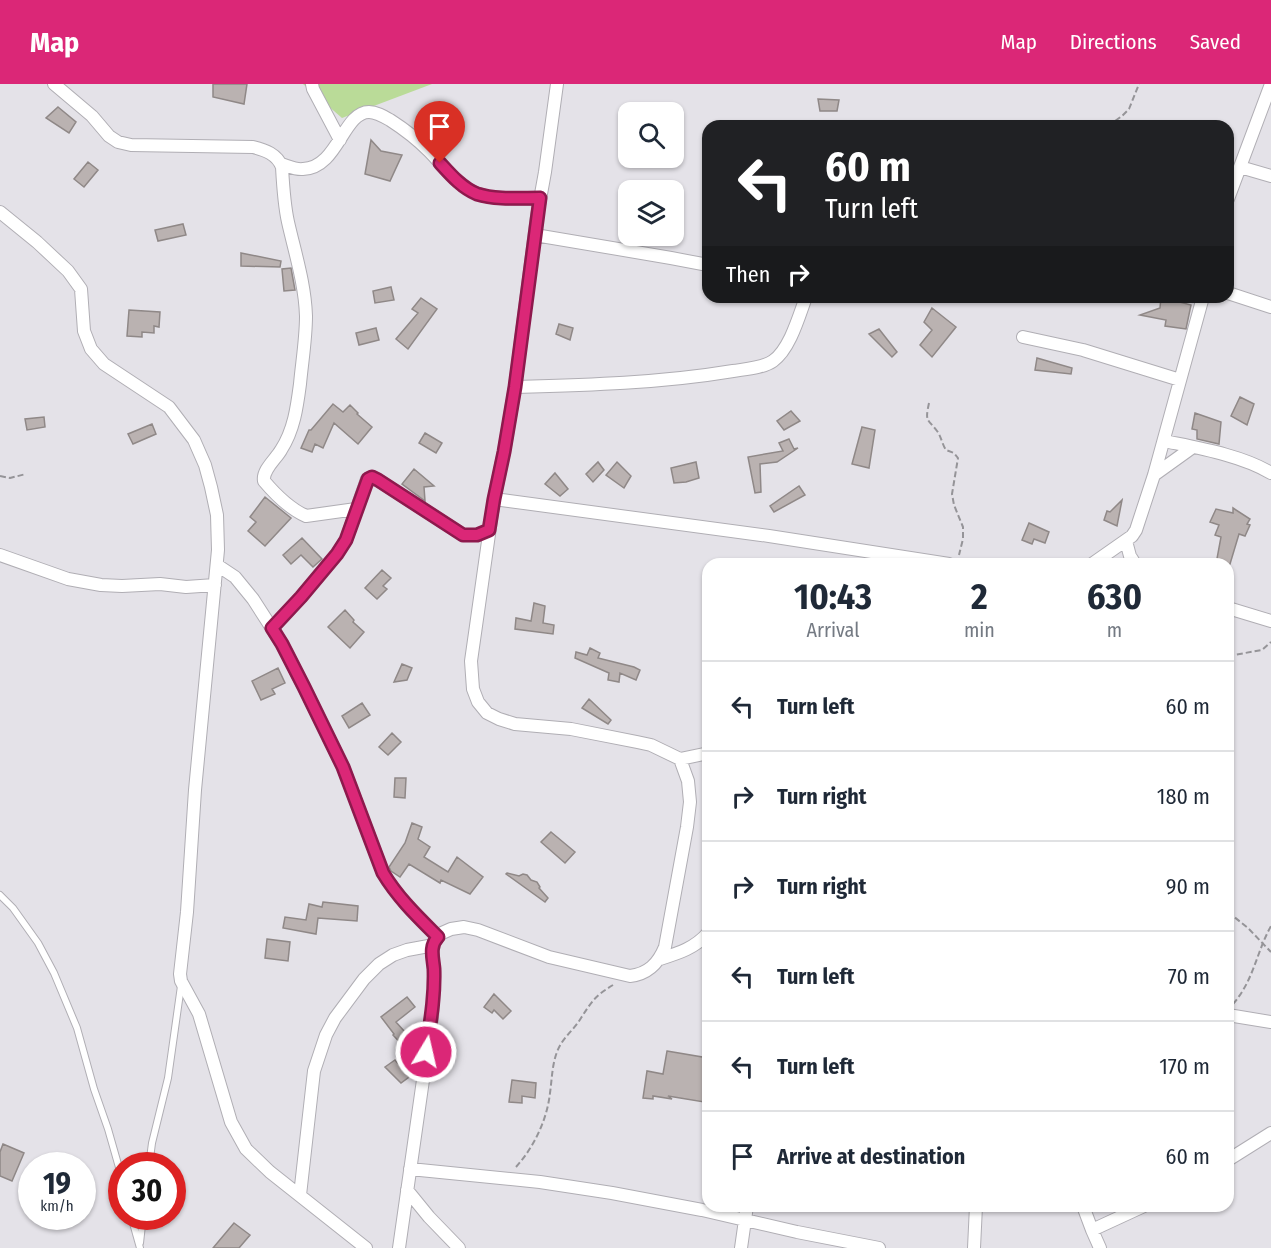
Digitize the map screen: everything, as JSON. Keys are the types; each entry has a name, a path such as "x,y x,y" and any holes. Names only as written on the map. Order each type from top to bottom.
{"street":[{"path":"54,84 92,116 109,136 118,142 131,145 253,147 274,155 280,161 288,220 298,263 306,316 297,407 292,428 282,449 263,477 264,481 289,506 306,516 356,509"},
{"path":"312,84 340,140"},
{"path":"557,84 524,308 515,387 489,530 471,661 473,689 478,702 487,713 515,724 571,729 637,742 651,745 680,759 702,754"},
{"path":"1234,183 1271,84"},
{"path":"281,164 298,169 321,164 355,119 363,113 376,113 410,133 466,188 476,193 505,198 540,198"},
{"path":"1240,167 1271,176"},
{"path":"0,212 68,271 81,289 84,331 91,349 104,364 169,407 194,440 204,465 217,515 218,550 196,779 181,981 199,1014 231,1122 246,1149 270,1172 366,1248"},
{"path":"535,235 702,264"},
{"path":"1234,295 1271,307"},
{"path":"515,387 653,381 701,376 771,363 781,354 786,345 804,303"},
{"path":"1099,558 1126,541 1136,530 1164,441 1201,303"},
{"path":"1023,337 1083,350 1180,380"},
{"path":"1164,441 1221,454 1263,468 1271,473"},
{"path":"1154,475 1193,447"},
{"path":"272,628 337,554 346,540 368,479 372,477 463,535 477,535 489,530"},
{"path":"494,499 769,536 910,558"},
{"path":"1126,541 1131,558"},
{"path":"0,555 68,579 101,585 160,584 186,587 215,585"},
{"path":"217,565 235,578 253,599 282,644 343,767 383,873 393,889 436,941"},
{"path":"1234,610 1271,621"},
{"path":"399,1248 432,1017 434,989 432,953 436,941 442,933 464,927 478,930 549,957 630,976 650,970 660,959 665,947 687,827 690,802 688,781 680,759"},
{"path":"660,959 690,949 702,939"},
{"path":"300,1195 314,1071 326,1035 335,1018 364,979 379,964 393,954 436,941"},
{"path":"1234,1016 1271,1022"},
{"path":"1234,1157 1271,1133"},
{"path":"410,1169 540,1182 702,1210"},
{"path":"407,1190 459,1248"},
{"path":"710,1212 879,1248"},
{"path":"741,1248 747,1212"},
{"path":"974,1248 976,1212"},
{"path":"1085,1212 1100,1248"},
{"path":"1092,1230 1131,1212"}],"lane":[{"path":"0,895 13,908 38,942 54,973 74,1018 115,1152"},
{"path":"151,1152 168,1078 181,981"},
{"path":"135,1230 140,1247"},
{"path":"140,1247 142,1230"}],"path":[{"path":"1116,120 1129,109 1139,84"},
{"path":"929,403 927,420 937,430 946,450 954,453 958,458 952,494 963,527 959,555"},
{"path":"0,476 10,478 26,474"},
{"path":"1234,655 1262,650 1271,642"},
{"path":"1234,917 1271,952"},
{"path":"1234,1002 1248,984 1262,942 1271,926"},
{"path":"506,1179 525,1158 544,1120 551,1092 554,1062 563,1040 580,1020 592,1000 601,992 630,976"}],"green space":[{"path":"303,84 432,84 342,118"}],"building":[{"path":"213,84 247,84 244,104 213,97"},
{"path":"818,99 839,100 837,111 820,111"},
{"path":"58,107 76,122 69,133 46,118"},
{"path":"371,140 381,151 402,155 390,181 365,174"},
{"path":"88,162 98,170 84,187 74,179"},
{"path":"183,224 186,235 158,241 155,230"},
{"path":"241,253 281,261 280,267 241,266"},
{"path":"291,268 295,290 284,291 282,269"},
{"path":"391,287 394,300 375,303 373,291"},
{"path":"421,298 437,309 408,349 396,339 418,313 412,309"},
{"path":"1160,303 1191,305 1186,329 1165,326 1166,320 1140,315 1160,308"},
{"path":"932,308 956,327 932,357 920,345 932,330 924,322"},
{"path":"129,310 160,312 159,327 154,326 154,333 142,332 142,337 127,336"},
{"path":"559,324 573,328 570,340 556,334"},
{"path":"376,328 379,340 359,345 356,333"},
{"path":"879,329 897,352 892,357 869,334"},
{"path":"1037,358 1072,368 1071,374 1035,370"},
{"path":"1240,397 1254,404 1247,425 1231,416"},
{"path":"333,404 343,412 350,405 372,427 358,444 334,423 323,448 315,444 312,452 301,448 309,430"},
{"path":"791,411 800,421 784,430 777,421"},
{"path":"1195,413 1221,422 1219,444 1197,439 1197,430 1192,429"},
{"path":"44,417 45,427 27,430 25,419"},
{"path":"152,424 156,434 133,444 128,434"},
{"path":"862,427 875,430 869,468 852,464"},
{"path":"425,433 442,443 436,453 419,443"},
{"path":"789,439 794,449 798,448 777,462 760,464 761,492 755,493 748,457 783,451 779,443"},
{"path":"598,462 604,470 593,482 586,474"},
{"path":"617,462 631,476 624,488 606,475"},
{"path":"696,462 699,478 674,483 671,468"},
{"path":"414,469 434,486 424,487 425,501 402,484"},
{"path":"555,473 568,489 560,496 545,484"},
{"path":"799,486 805,495 774,512 770,506"},
{"path":"265,497 291,518 265,546 248,531 256,522 250,517"},
{"path":"1122,500 1117,526 1104,520 1107,511 1110,512"},
{"path":"1233,508 1250,519 1247,524 1250,525 1245,536 1239,534 1232,558 1217,558 1221,537 1215,535 1219,525 1210,522 1216,509 1233,513"},
{"path":"1029,523 1049,532 1045,543 1034,539 1032,544 1022,540"},
{"path":"302,538 322,559 313,567 301,555 291,564 283,555"},
{"path":"382,570 391,578 383,586 387,589 377,599 365,588"},
{"path":"534,603 545,606 543,623 554,625 553,634 515,629 516,618 531,621"},
{"path":"345,610 364,632 350,648 328,627"},
{"path":"590,648 600,653 598,658 640,670 636,680 620,673 619,682 608,680 609,673 575,658 576,652 587,655"},
{"path":"402,664 412,668 407,680 394,682"},
{"path":"278,668 285,683 272,689 275,694 261,700 252,681"},
{"path":"589,699 611,720 608,724 582,708"},
{"path":"362,703 370,715 349,728 342,716"},
{"path":"392,733 401,742 388,755 379,747"},
{"path":"395,778 406,778 405,798 394,797"},
{"path":"412,823 422,827 418,839 430,847 424,857 448,872 457,857 483,877 470,894 441,880 440,883 409,864 400,877 391,871 389,867 405,843"},
{"path":"551,832 575,852 565,863 541,842"},
{"path":"507,873 527,875 531,880 537,882 548,898 545,902"},
{"path":"323,902 358,906 357,921 318,918 316,934 283,928 285,917 306,920 309,904 322,907"},
{"path":"267,939 290,942 288,961 265,958"},
{"path":"494,994 511,1011 503,1019 494,1010 492,1013 484,1007"},
{"path":"407,997 415,1007 396,1022 414,1042 406,1049 381,1017"},
{"path":"667,1051 702,1057 702,1102 668,1096 672,1099 653,1096 653,1099 643,1098 647,1071 663,1074"},
{"path":"395,1060 409,1077 401,1083 385,1067"},
{"path":"512,1080 536,1083 535,1098 522,1096 522,1103 509,1102"},
{"path":"3,1144 22,1152 18,1152 18,1167 12,1181 0,1176 0,1152"},
{"path":"234,1223 250,1235 239,1248 213,1248"}],"route":[{"path":"426,1052 434,989 432,953 438,937 407,906 383,873 343,767 272,628 337,554 352,525 364,486 372,477 463,535 477,535 489,530 515,387 540,198 505,198 476,193 466,188 440,163"}]}
